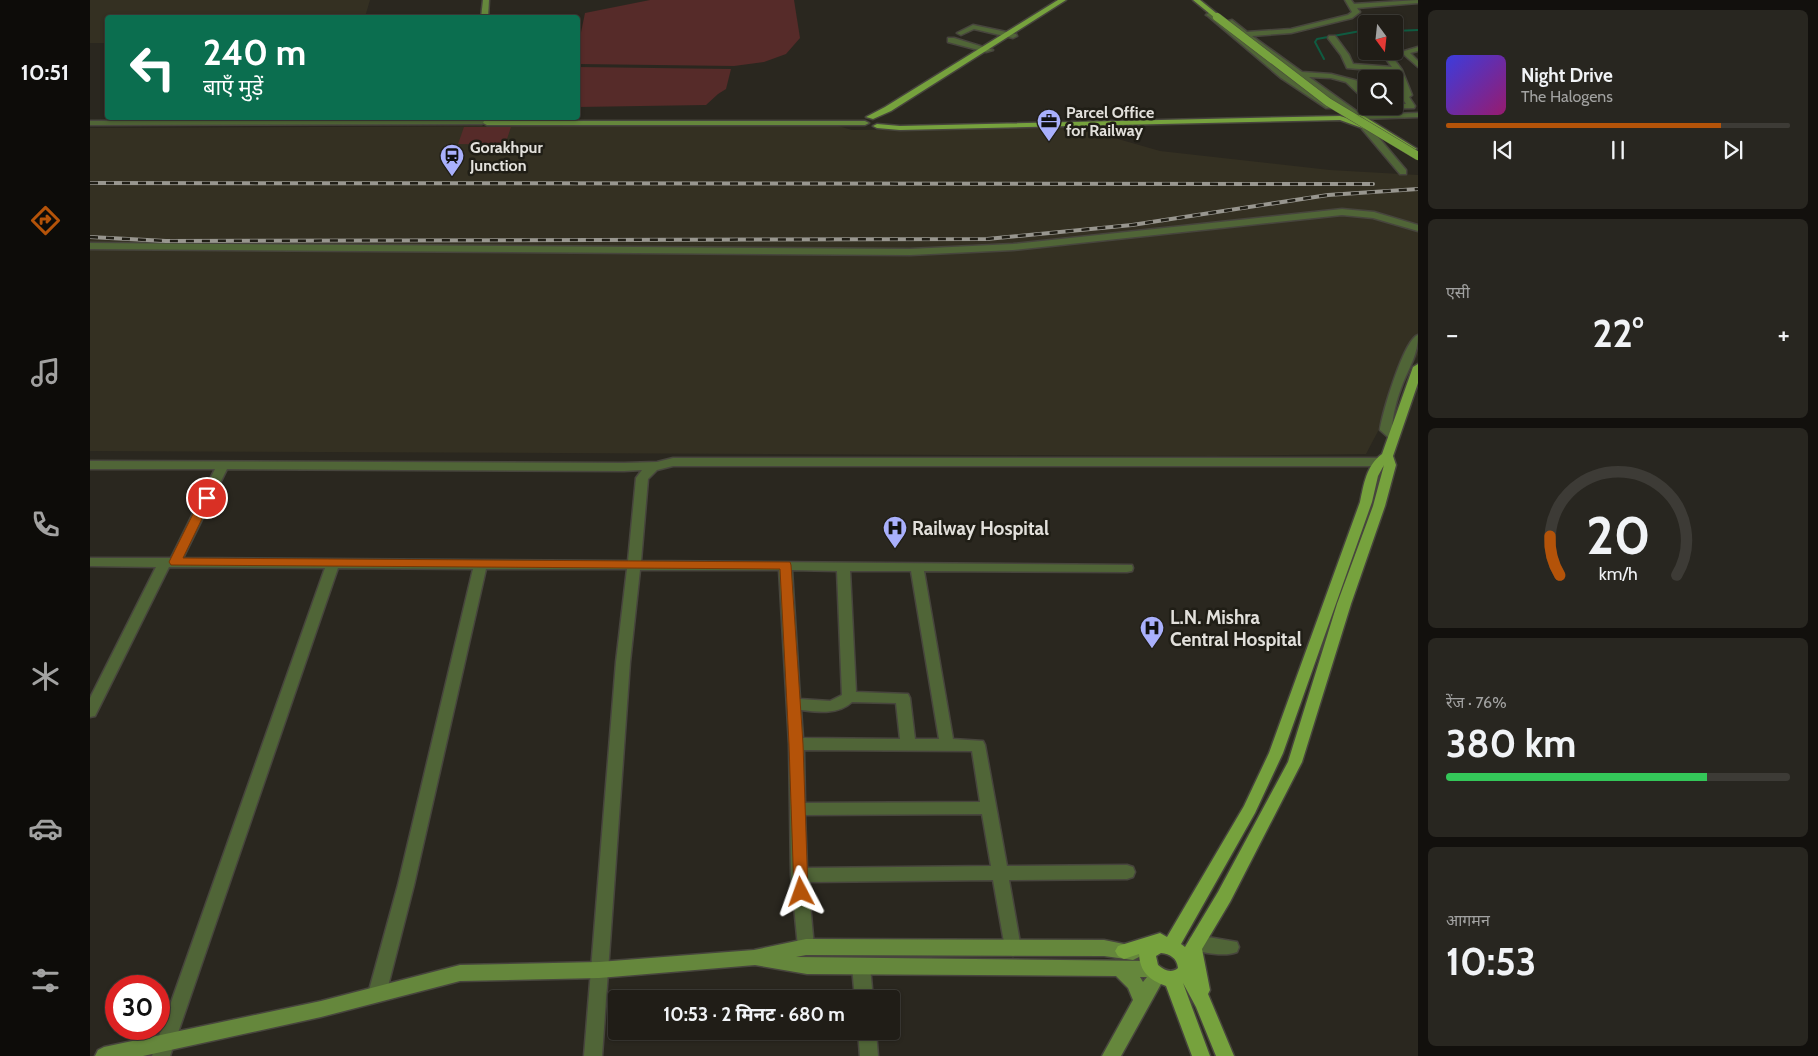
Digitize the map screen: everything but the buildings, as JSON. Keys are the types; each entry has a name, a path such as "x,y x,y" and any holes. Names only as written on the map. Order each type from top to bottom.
{"main road":[{"path":"480,15 482,0"},
{"path":"484,15 486,0"},
{"path":"1010,36 1063,0"},
{"path":"866,120 888,109 986,49 1073,0"},
{"path":"1196,0 1328,102 1418,154"},
{"path":"882,123 986,49"},
{"path":"882,123 1341,114 1360,117 1418,154"},
{"path":"580,119 866,120 900,128 1340,118 1353,121 1365,127 1418,160"},
{"path":"1225,1056 1203,1003 1174,963 1152,948 1175,940 1250,810 1276,753 1301,689 1418,367"},
{"path":"1111,1056 1142,1001 1174,963 1224,897 1295,762 1344,604 1379,506 1385,461"},
{"path":"1124,951 1175,940"},
{"path":"1175,940 1180,952 1174,963 1200,1056"},
{"path":"104,1056 163,1049 460,973 599,970 754,958 806,947 1104,948 1174,963 1203,1003"},
{"path":"754,958 807,966 861,967 1119,969 1174,963"},
{"path":"1119,969 1131,977 1138,987 1142,1001"}],"street":[{"path":"1246,34 1312,27 1354,16 1356,12 1348,0"},
{"path":"1353,6 1418,1"},
{"path":"1341,114 1284,76 1210,15 1219,15 1360,117 1382,115"},
{"path":"961,33 973,27 1010,36"},
{"path":"1332,38 1345,55 1350,66 1344,79"},
{"path":"951,40 986,49"},
{"path":"1405,52 1418,49"},
{"path":"1405,52 1418,65"},
{"path":"1391,60 1398,70"},
{"path":"1350,66 1398,70"},
{"path":"1284,76 1317,74 1358,83"},
{"path":"1344,79 1358,92"},
{"path":"1403,86 1411,106 1403,106"},
{"path":"1403,94 1418,97"},
{"path":"1403,115 1418,115"},
{"path":"90,118 105,118"},
{"path":"90,123 387,120"},
{"path":"1365,127 1403,172"},
{"path":"990,248 1007,243 1339,207 1355,207 1380,211 1418,222"},
{"path":"90,246 845,253 1013,247 1342,212 1374,215 1418,228"},
{"path":"1395,432 1386,430 1386,421 1398,382 1418,338"},
{"path":"593,1056 623,662 642,478 653,467 673,462 1385,461"},
{"path":"90,465 658,466"},
{"path":"90,712 223,465"},
{"path":"90,562 1127,568"},
{"path":"163,1049 333,564"},
{"path":"377,994 406,885 481,564"},
{"path":"786,565 796,744 799,874 806,947"},
{"path":"843,566 849,697"},
{"path":"917,567 947,745"},
{"path":"793,704 832,706 845,701 849,697 903,698 908,744"},
{"path":"796,744 978,746 1013,948"},
{"path":"798,809 988,808"},
{"path":"799,874 1127,872"},
{"path":"1174,963 1231,947"},
{"path":"861,967 863,990"},
{"path":"868,1040 870,1056"}],"shaded area":[{"path":"90,0 370,0 366,15 105,15 105,43 90,43"},
{"path":"650,0 794,0 800,38 786,54 764,62 734,66 580,64 580,37 585,13"},
{"path":"580,67 731,69 726,89 706,105 580,107"},
{"path":"835,125 852,130 1076,127 1160,151 1330,170 1418,175 1418,355 1366,454 1214,456 90,451 90,128"},
{"path":"464,127 511,127 505,145 458,144"}],"waterway":[{"path":"1403,31 1418,30"},
{"path":"1324,59 1315,42 1317,39 1358,31"}],"railway":[{"path":"90,183 1373,184"},
{"path":"90,237 166,241 987,239 1132,225 1328,195 1418,189"}],"place":[{"name":"Parcel Office for Railway","path":"1049,142"},
{"name":"Gorakhpur Junction","path":"452,177"},
{"name":"Railway Hospital","path":"895,549"},
{"name":"L.N. Mishra Central Hospital","path":"1152,649"}],"route":[{"path":"207,498 175,562 786,565 796,744 801,892"}]}
